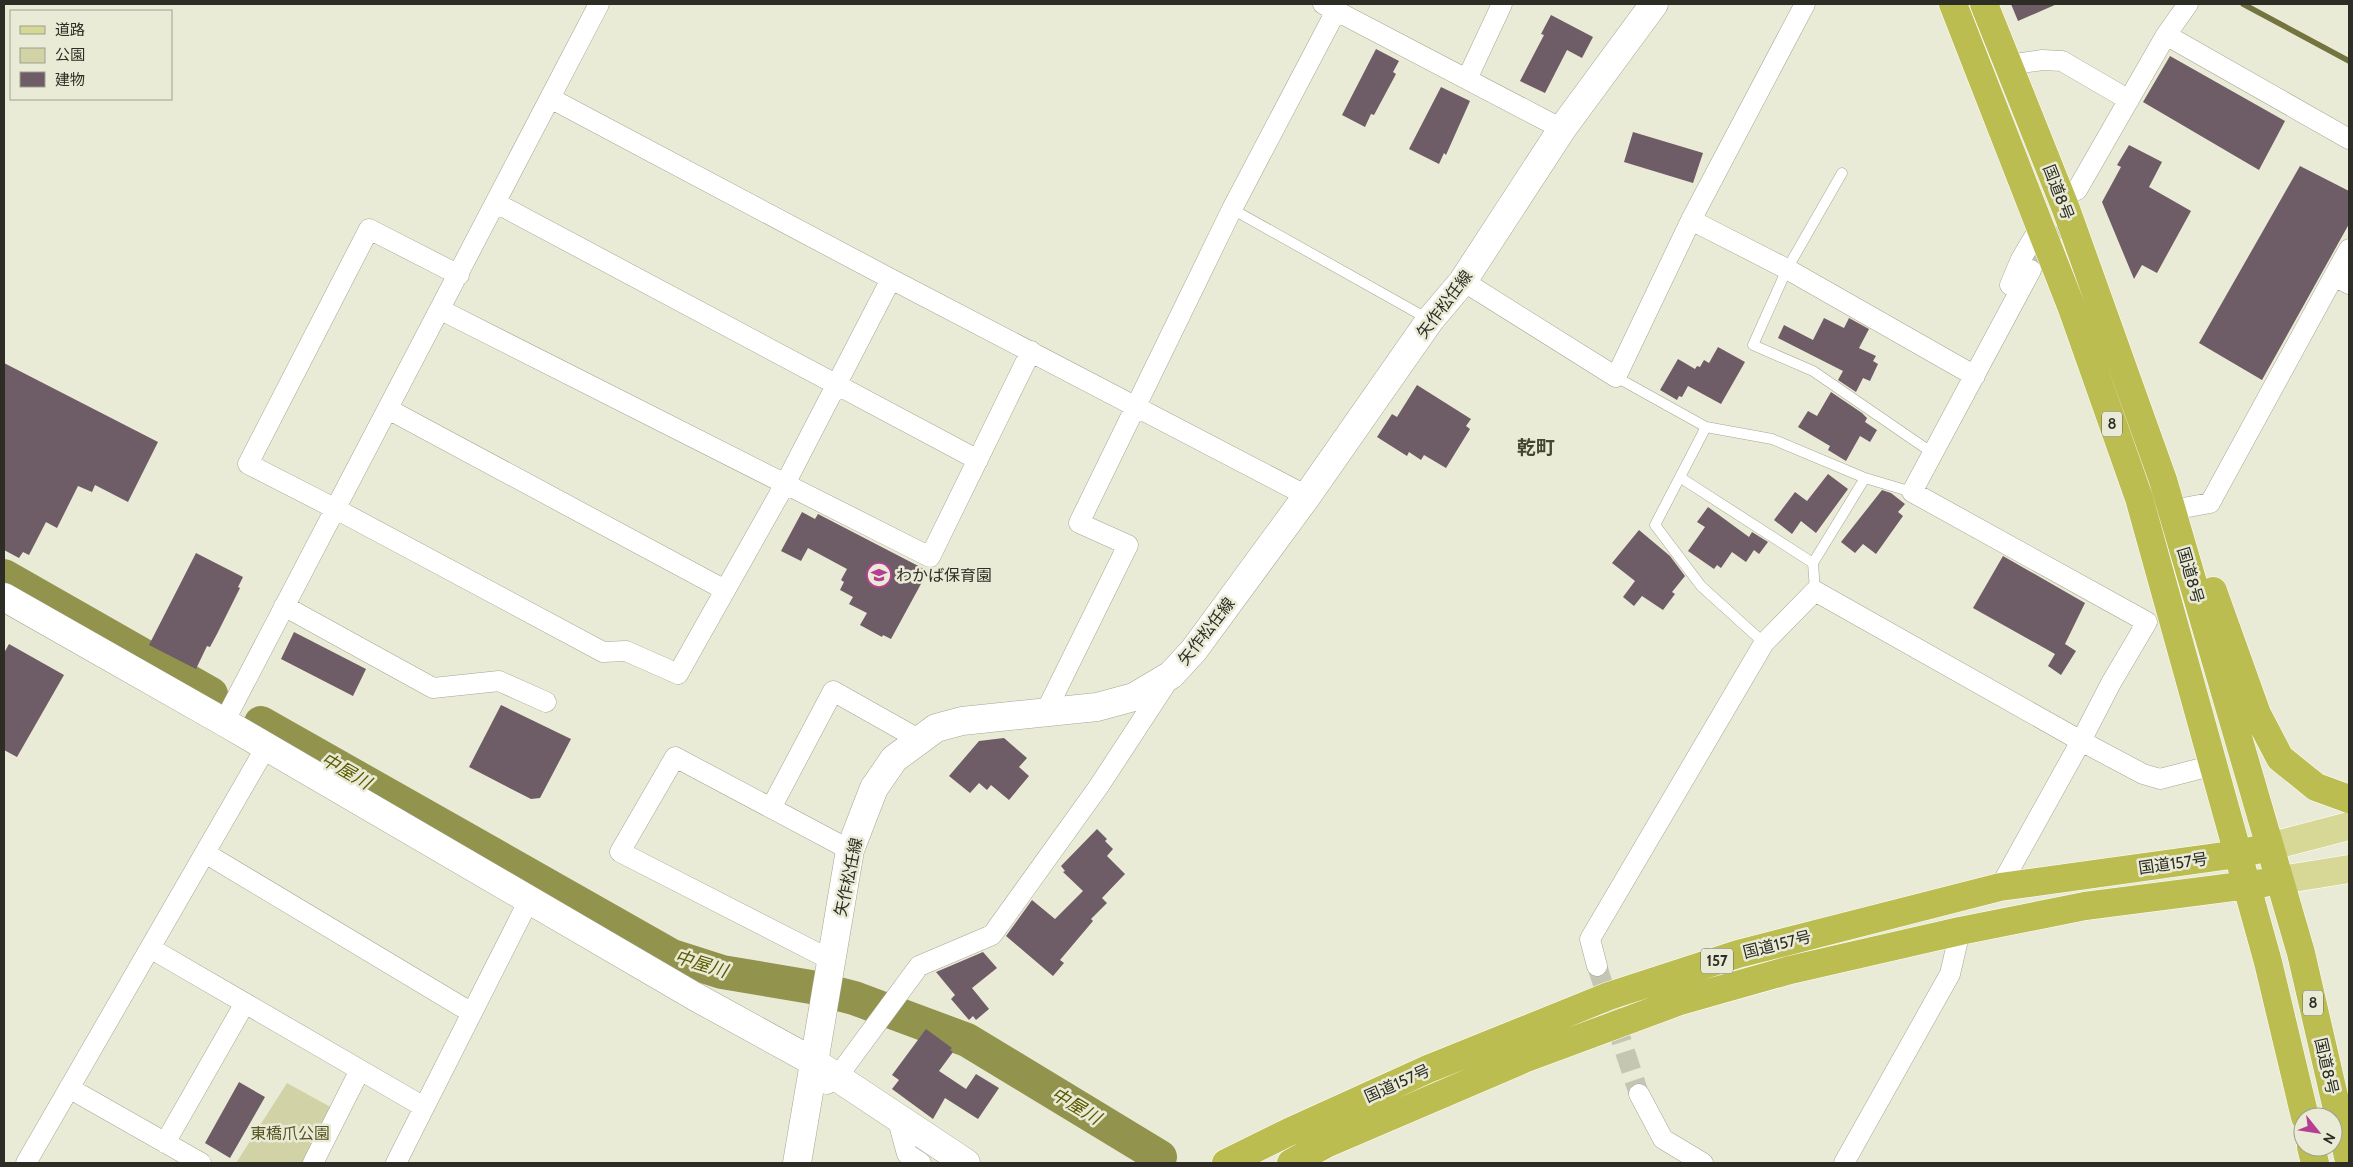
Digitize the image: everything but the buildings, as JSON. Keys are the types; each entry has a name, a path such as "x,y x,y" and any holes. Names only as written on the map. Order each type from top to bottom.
{"highway":[{"name":"国道8号","path":"1953,4 2072,311 2139,498 2248,886 2302,1107"},
{"name":"国道8号","path":"1984,4 2076,237 2175,518 2272,846 2301,953 2349,1161"},
{"path":"2175,518 2202,563 2230,634 2256,714 2280,758 2316,787 2349,799"},
{"name":"国道157号","path":"1226,1163 1289,1132 1428,1069 1608,996 1738,954 2000,887 2238,854 2272,846"},
{"name":"国道157号","path":"1291,1163 1326,1144 1524,1059 1680,1001 1790,970 1960,931 2085,906 2248,886 2281,880"}],"main road":[{"name":"矢作松任線","path":"797,1163 850,850 874,788 894,759 936,728 962,720 1097,706 1134,697 1171,675 1194,650 1306,496 1430,320 1463,281 1562,129 1654,4"},
{"path":"4,597 224,722 686,992 838,1076 966,1163"},
{"path":"2272,846 2349,826"},
{"path":"2281,880 2349,868"}],"street":[{"path":"224,722 334,508 459,276 599,4"},
{"path":"1467,79 1502,4"},
{"path":"1463,281 1616,378 1691,220 1805,4"},
{"path":"2077,190 2166,35 2188,4"},
{"path":"1046,711 1128,545 1079,523 1330,7 1562,129"},
{"path":"2166,35 2349,139"},
{"path":"2009,65 2042,60 2062,61 2128,100"},
{"path":"550,98 1306,496"},
{"path":"496,203 978,460"},
{"path":"1691,220 1787,269 1975,376"},
{"path":"1993,341 1993,321 2021,259 2040,227"},
{"path":"459,276 369,229 248,464 603,652 626,651 678,674 785,484 891,279"},
{"path":"2175,518 2210,503 2342,280 2349,249"},
{"path":"2000,887 2111,683 2147,622 1912,492 2031,270"},
{"path":"441,310 930,557 1031,351"},
{"path":"388,409 725,590"},
{"path":"1597,966 1590,939 1764,643 1815,591 2142,774 2160,779 2214,766"},
{"path":"284,606 433,688 499,681 546,702"},
{"path":"787,1163 809,1097 838,1076 919,966 992,935 1099,786 1171,675"},
{"path":"771,808 833,691 920,740"},
{"path":"26,1163 266,747"},
{"path":"830,965 620,852 675,757 850,850"},
{"path":"205,853 472,1013"},
{"path":"396,1163 529,900"},
{"path":"1844,1163 1950,974 1960,931"},
{"path":"150,948 424,1108"},
{"path":"165,1143 245,1003"},
{"path":"313,1163 360,1070"},
{"path":"69,1088 201,1163"},
{"path":"1639,1094 1662,1139 1703,1163"},
{"path":"897,1117 907,1154 921,1163"}],"lane":[{"path":"1842,173 1787,269 1752,345 1813,370 1934,454"},
{"path":"1232,209 1430,320"},
{"path":"1616,378 1706,427 1772,439 1865,478 1912,492"},
{"path":"1706,427 1681,478 1654,525 1701,586 1764,643"},
{"path":"1681,478 1813,563"},
{"path":"1815,591 1813,563 1865,478"}],"green space":[{"name":"東橋爪公園","path":"287,1083 336,1110 308,1163 236,1163"}],"waterway":[{"path":"2243,4 2349,61"},
{"name":"中屋川","path":"4,576 211,694"},
{"name":"中屋川","path":"261,723 672,956 722,972 811,987 854,998 967,1040 1160,1157"}],"tunnel":[{"path":"2031,270 2070,202"},
{"path":"1597,966 1639,1094"}],"place":[{"name":"わかば保育園","path":"879,575"}],"district":[{"name":"乾町","path":"1536,447"}]}
